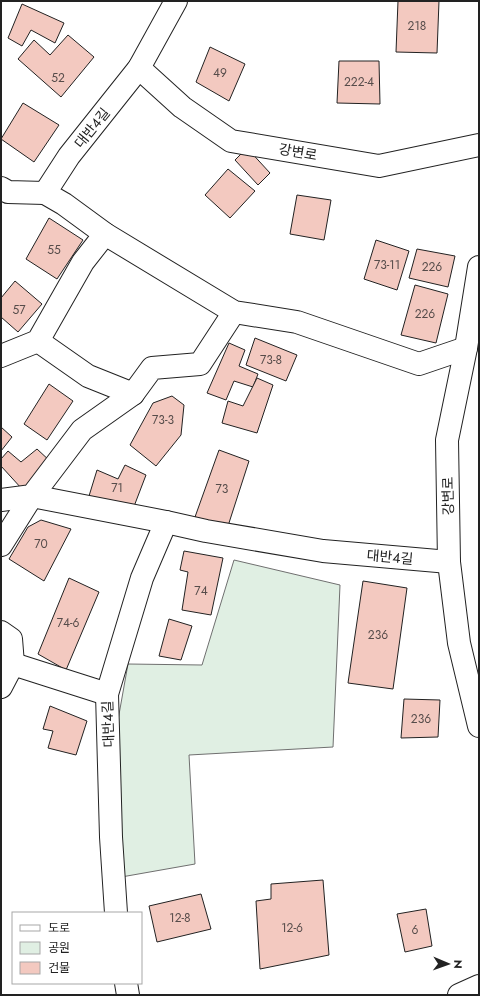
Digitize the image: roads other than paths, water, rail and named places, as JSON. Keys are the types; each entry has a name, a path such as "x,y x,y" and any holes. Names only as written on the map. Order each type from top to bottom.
{"street":[{"name":"대반4길","path":"45,193 69,156 139,68 176,1"},
{"name":"강변로","path":"139,68 182,107 231,141 379,166 479,145"},
{"path":"3,195 45,193 64,204 105,234 234,312 297,322 420,364 466,348"},
{"path":"1,356 38,341 83,262 105,234"},
{"name":"강변로","path":"479,267 466,348 447,440 449,562 459,643 479,726"},
{"path":"1,545 32,496 82,430 133,394 152,368 200,364 234,312"},
{"path":"38,341 88,376 133,394"},
{"name":"대반4길","path":"1,500 32,496 206,531 323,551 449,562"},
{"name":"대반4길","path":"116,912 111,837 107,694 142,578 166,522"},
{"path":"1,632 11,639 13,664 1,687"},
{"path":"13,664 107,694"},
{"path":"126,984 128,995"},
{"path":"459,995 479,986"}]}
